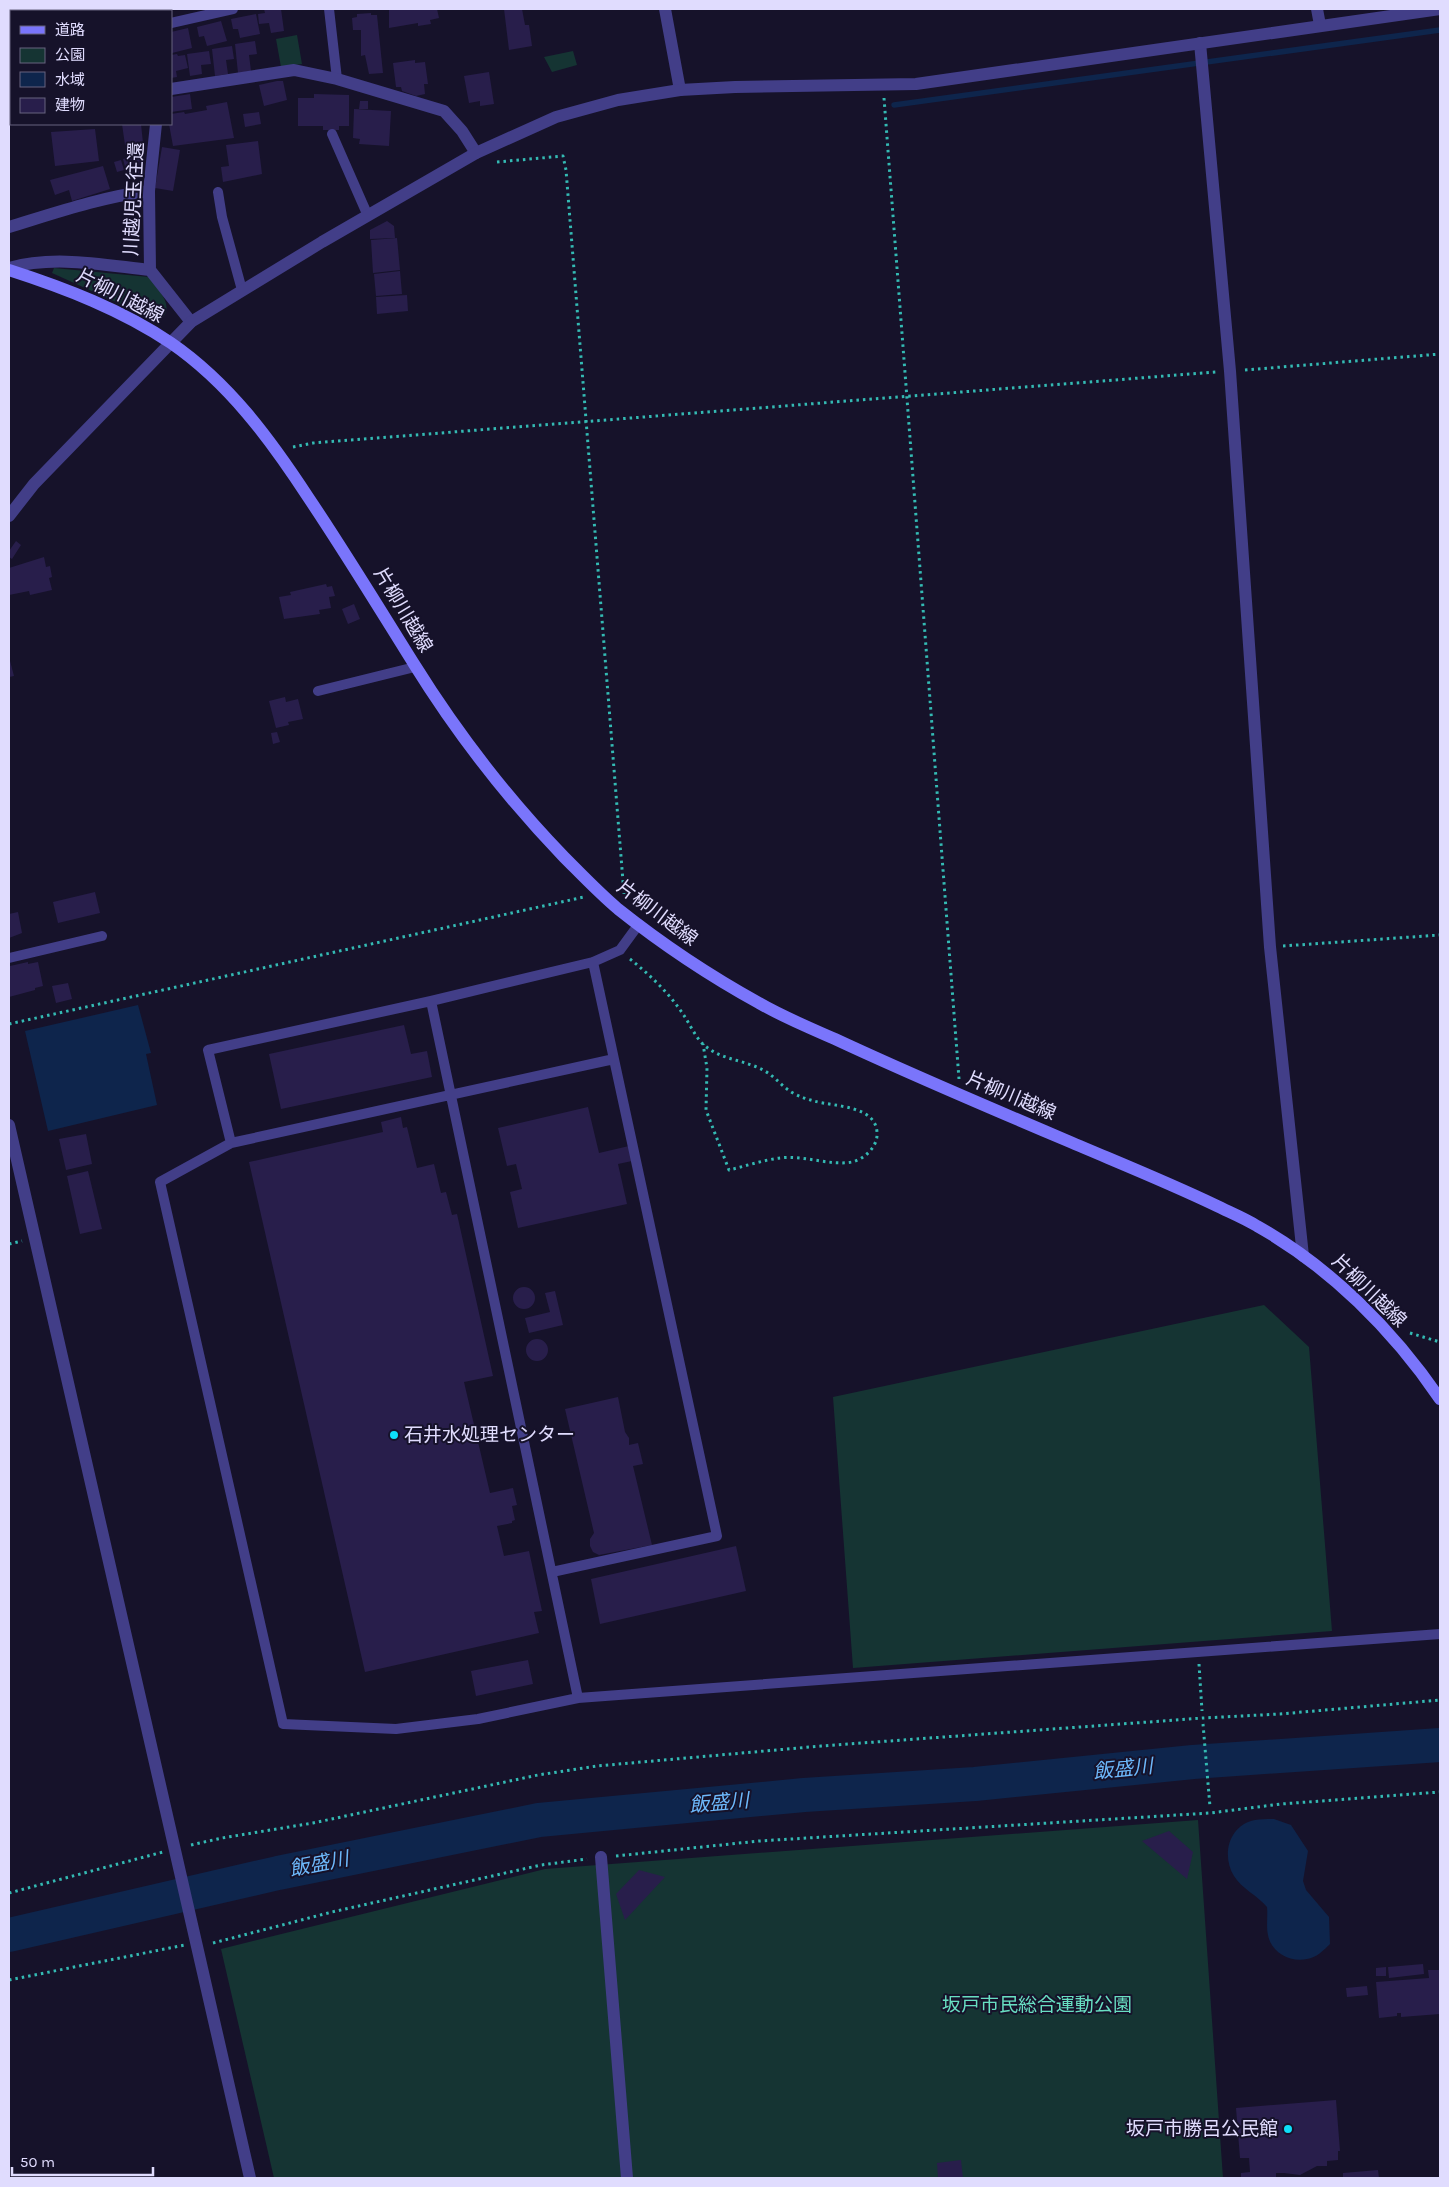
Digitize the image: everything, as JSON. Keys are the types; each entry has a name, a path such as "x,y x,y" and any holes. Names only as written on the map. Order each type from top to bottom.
{"main road":[{"name":"片柳川越線","path":"9,269 63,288 125,316 171,343 223,387 256,421 356,567 415,667 500,786 535,827 600,894 625,914 691,962 761,1005 1184,1191 1256,1225 1303,1256 1356,1300 1385,1330 1426,1379 1440,1399"}],"street":[{"path":"665,9 680,90"},
{"path":"1317,9 1320,25"},
{"path":"9,516 34,484 191,322 242,290 479,152 556,117 618,100 680,90 735,87 916,84 1440,9"},
{"path":"1200,43 1230,371 1270,947 1303,1256"},
{"path":"172,89 294,70 337,79 444,111 479,152"},
{"name":"川越児玉往還","path":"156,125 149,191 150,270 191,322"},
{"path":"9,227 82,205 149,191"},
{"path":"9,269 30,262 63,261 150,270"},
{"path":"9,1125 76,1404 250,2178"},
{"path":"601,1857 627,2178"}],"lane":[{"path":"172,23 233,9"},
{"path":"329,9 337,79"},
{"path":"332,134 368,216"},
{"path":"218,192 222,217 242,290"},
{"path":"318,690 415,667"},
{"path":"231,1143 208,1050 431,1001 593,962 620,950 639,924"},
{"path":"9,958 102,936"},
{"path":"552,1572 716,1536 593,962"},
{"path":"431,1001 578,1698"},
{"path":"614,1059 231,1143 160,1182 283,1724 396,1729 478,1719 578,1698 1440,1634"}],"path":[{"path":"883,84 960,1094"},
{"path":"479,152 488,162 563,156 566,170 625,914"},
{"path":"278,451 313,443 1440,354"},
{"path":"9,1024 600,894"},
{"path":"1270,947 1440,935"},
{"path":"620,950 673,1000 703,1044 707,1068 706,1110 729,1170 779,1158 801,1157 853,1162 867,1154 875,1144 876,1125 872,1118 851,1108 815,1102 800,1097 784,1088 773,1076 762,1069 720,1054 703,1044"},
{"path":"1385,1330 1403,1331 1440,1342"},
{"path":"1198,1652 1202,1711"},
{"path":"9,1893 178,1852 222,1838 313,1823 538,1775 597,1766 821,1746 1280,1714 1440,1700"},
{"path":"1203,1724 1210,1807"},
{"path":"9,1980 198,1942 541,1864 759,1841 1210,1813 1281,1804 1440,1792"}],"green space":[{"path":"297,35 302,64 281,67 276,39"},
{"path":"573,51 577,65 552,72 544,57"},
{"path":"54,268 149,277 164,299 166,311 164,316 158,321 52,273"},
{"path":"1264,1305 1309,1347 1332,1631 853,1668 833,1397"},
{"name":"坂戸市民総合運動公園","path":"1198,1820 1223,2178 274,2178 221,1949 545,1869"}],"water":[{"path":"138,1005 151,1053 146,1054 157,1105 48,1131 25,1031"},
{"path":"1274,1819 1291,1825 1308,1851 1303,1881 1306,1890 1329,1917 1330,1944 1314,1957 1301,1960 1294,1959 1288,1958 1277,1951 1270,1941 1267,1932 1267,1907 1241,1885 1230,1868 1228,1850 1234,1834 1239,1828 1255,1820"}],"building":[{"path":"102,9 126,9 126,10"},
{"path":"264,9 281,9 284,31 271,33 269,23 259,24 258,14 265,13"},
{"path":"389,9 437,9 439,18 430,20 431,24 418,26 418,23 389,28"},
{"path":"504,9 522,9 525,25 529,25 532,46 509,50"},
{"path":"371,13 371,15 377,15 383,73 369,74 365,55 361,56 361,30 353,30 352,18 357,17 357,14"},
{"path":"256,14 260,34 240,38 238,29 233,29 231,19"},
{"path":"221,21 227,41 207,46 204,36 199,37 197,27"},
{"path":"188,28 192,48 172,53 172,32"},
{"path":"255,41 257,54 249,55 251,71 238,73 235,44"},
{"path":"232,46 234,59 226,60 228,74 215,76 212,49"},
{"path":"209,51 211,64 201,65 202,74 190,76 187,54"},
{"path":"172,55 185,55 188,68 176,71 177,77 172,78"},
{"path":"415,60 415,63 425,62 428,84 424,84 425,94 416,96 402,91 401,87 396,87 393,63"},
{"path":"489,72 494,104 480,106 480,101 469,103 464,76"},
{"path":"283,81 287,100 264,106 259,85"},
{"path":"190,94 192,109 172,112 172,97"},
{"path":"314,94 349,95 349,126 339,126 339,130 323,130 323,126 298,126 298,98 314,98"},
{"path":"360,101 368,101 368,109 359,109"},
{"path":"227,102 234,138 173,146 169,125 172,125 172,114 184,112 185,114 207,110 206,106"},
{"path":"354,109 391,111 389,146 359,144 360,139 353,138"},
{"path":"259,112 261,124 245,127 243,114"},
{"path":"122,125 141,125 143,143 125,145"},
{"path":"95,129 99,161 55,166 51,132"},
{"path":"258,141 262,174 223,182 221,167 229,166 226,145"},
{"path":"162,147 180,150 173,191 155,188"},
{"path":"144,153 144,174 128,178 123,159"},
{"path":"121,160 124,170 117,172 114,162"},
{"path":"103,166 110,189 72,201 69,190 55,195 50,180"},
{"path":"387,221 394,226 395,238 370,239 370,230"},
{"path":"397,238 400,270 373,273 371,240"},
{"path":"400,271 402,294 376,296 374,274"},
{"path":"407,295 408,311 377,314 376,297"},
{"path":"16,541 21,545 12,559 9,557 9,551"},
{"path":"44,557 46,567 50,566 52,577 49,578 52,590 30,595 29,591 9,595 9,568"},
{"path":"326,584 327,587 332,586 335,596 329,597 331,608 319,610 320,614 284,619 279,597 291,595 290,592"},
{"path":"354,604 360,619 348,624 342,609"},
{"path":"9,657 14,676 9,677"},
{"path":"285,697 286,702 298,699 303,719 288,722 289,725 276,728 269,701"},
{"path":"277,732 280,742 273,744 271,733"},
{"path":"95,892 100,913 58,923 53,902"},
{"path":"18,912 22,933 9,938 9,914"},
{"path":"28,962 28,964 38,962 43,986 9,997 10,966"},
{"path":"68,983 72,999 56,1003 52,986"},
{"path":"404,1025 411,1054 427,1051 432,1077 281,1109 269,1054"},
{"path":"588,1107 599,1153 629,1146 632,1161 618,1164 627,1204 518,1228 510,1192 522,1189 516,1164 507,1166 498,1128"},
{"name":"石井水処理センター","path":"401,1117 403,1128 407,1127 417,1168 434,1164 441,1193 446,1192 452,1215 457,1214 493,1376 464,1382 490,1493 513,1488 517,1505 512,1506 515,1520 512,1523 497,1526 504,1556 529,1551 542,1611 534,1612 539,1633 365,1672 249,1162 383,1132 381,1122"},
{"path":"86,1134 92,1164 66,1170 59,1139"},
{"path":"88,1171 102,1229 80,1234 67,1176"},
{"path":"524,1287 532,1290 535,1298 532,1306 524,1309 516,1306 513,1298 516,1290"},
{"path":"555,1291 563,1325 529,1333 525,1318 550,1312 545,1293"},
{"path":"537,1339 545,1342 548,1350 545,1358 537,1361 529,1358 526,1350 529,1342"},
{"path":"618,1397 625,1432 629,1438 629,1445 638,1443 643,1464 633,1466 652,1545 599,1555 593,1552 590,1546 590,1539 594,1533 565,1409"},
{"path":"736,1546 746,1591 600,1624 591,1579"},
{"path":"528,1660 533,1684 476,1696 471,1671"},
{"path":"1169,1831 1193,1852 1187,1879 1142,1841"},
{"path":"639,1870 665,1877 625,1920 616,1894"},
{"path":"1423,1964 1424,1974 1389,1978 1388,1967"},
{"path":"1386,1967 1386,1976 1376,1976 1376,1968"},
{"path":"1428,1970 1440,1970 1440,2014 1401,2017 1401,2013 1397,2013 1397,2016 1379,2018 1376,1982 1429,1978"},
{"path":"1367,1986 1368,1995 1347,1997 1346,1988"},
{"name":"坂戸市勝呂公民館","path":"1336,2100 1340,2151 1338,2151 1338,2160 1327,2161 1327,2166 1317,2166 1300,2175 1276,2173 1276,2178 1241,2178 1241,2173 1250,2172 1249,2158 1240,2158 1236,2108"},
{"path":"961,2160 963,2178 938,2178 937,2163"},
{"path":"1378,2170 1379,2178 1343,2178 1343,2173"}],"waterway":[{"path":"894,105 1440,30"},
{"name":"飯盛川","path":"9,1935 278,1873 539,1820 804,1795 975,1784 1193,1762 1440,1745"}],"place":[{"name":"石井水処理センター","path":"394,1435"},
{"name":"坂戸市勝呂公民館","path":"1288,2129"}]}
